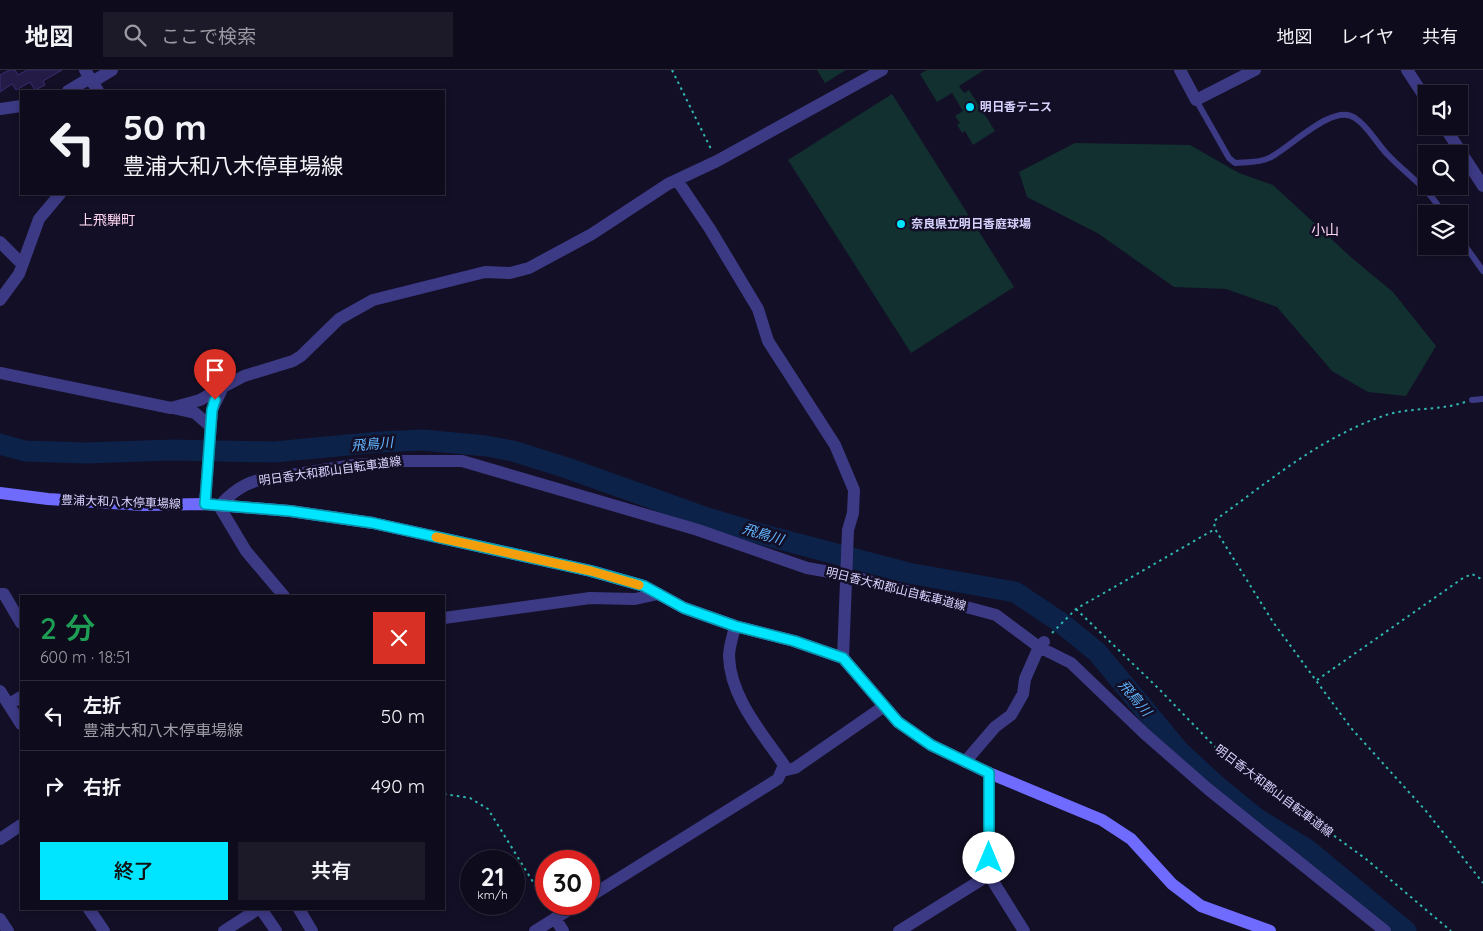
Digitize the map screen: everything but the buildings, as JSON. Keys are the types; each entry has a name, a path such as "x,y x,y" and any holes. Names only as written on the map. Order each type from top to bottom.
{"main road":[{"name":"豊浦大和八木停車場線","path":"0,493 48,499 133,504 205,499 219,506 290,511 373,523 591,571 644,586 684,608 735,626 794,641 843,658"},
{"path":"843,658 883,707 898,722 931,745 989,773 1102,820 1131,839 1172,884 1201,906 1270,931"}],"street":[{"path":"70,90 112,70"},
{"path":"171,408 200,400 244,376 293,361 309,350 345,314 374,300 485,272 510,273 529,268 575,244 677,180 717,161 882,70"},
{"path":"1180,70 1196,100 1255,70"},
{"path":"1407,70 1418,87"},
{"path":"0,109 20,106"},
{"path":"1450,135 1483,186"},
{"path":"677,180 710,229 758,309 768,341 835,445 854,490 853,513 848,530 843,658"},
{"path":"0,300 14,282 39,219 59,195"},
{"path":"0,242 22,264"},
{"path":"0,373 194,413 211,432"},
{"path":"205,499 213,405 223,387"},
{"name":"明日香大和郡山自転車道線","path":"219,506 244,484 259,480 402,461 462,461 698,530 807,568 847,573 996,615 1071,663 1144,733 1208,789 1385,931"},
{"path":"219,506 246,551 283,595"},
{"path":"0,594 4,594 20,621"},
{"path":"445,618 581,599 635,599 658,594"},
{"path":"600,890 778,779 784,765 738,695 732,676 729,655 735,626"},
{"path":"965,762 995,727 1011,715 1023,694 1025,679 1042,644"},
{"path":"0,691 20,722"},
{"path":"9,704 20,698"},
{"path":"782,771 795,768 883,707"},
{"path":"989,773 989,875 1024,931"},
{"path":"0,839 20,826"},
{"path":"899,931 989,875"},
{"path":"90,910 104,931"},
{"path":"224,931 258,910"},
{"path":"261,910 276,931"},
{"path":"299,910 312,931"},
{"path":"535,931 560,915"},
{"path":"555,918 563,931"},
{"path":"0,919 8,931"}],"lane":[{"path":"1196,100 1229,158 1235,163 1267,159 1290,146 1312,126 1328,119 1346,115 1355,117 1388,155 1434,199 1438,205"},
{"path":"1468,250 1483,271"},
{"path":"1472,400 1483,398"}],"path":[{"path":"672,70 717,161"},
{"path":"1472,400 1451,407 1388,414 1353,427 1324,443 1214,521 1215,529 1273,622 1351,728 1426,811 1483,883"},
{"path":"1042,644 1076,609 1215,529"},
{"path":"1317,680 1464,578 1472,574 1481,577 1483,580"},
{"name":"明日香大和郡山自転車道線","path":"1076,609 1158,688 1222,754 1366,860 1451,931"},
{"path":"445,794 470,798 488,809 535,885"}],"green space":[{"path":"817,70 846,70 825,83"},
{"name":"明日香テニス","path":"927,70 984,70 959,86 964,93 969,90 995,131 973,145 965,131 962,133 957,125 960,123 955,116 963,111 952,93 937,102 920,74"},
{"name":"奈良県立明日香庭球場","path":"892,94 1014,287 911,353 788,160"},
{"path":"1075,143 1190,145 1239,173 1273,185 1353,259 1393,292 1436,346 1406,396 1368,392 1332,371 1277,307 1226,289 1174,287 1099,234 1027,197 1019,172"}],"waterway":[{"name":"飛鳥川","path":"0,444 25,451 86,453 172,450 274,452 379,442 423,440 486,446 513,451 567,468 704,517 764,535 908,573 1015,592 1060,622 1097,652 1179,751 1218,787 1256,818 1308,850 1406,931"}],"slow traffic":[{"path":"436,537 591,571 639,585"}],"place":[{"name":"明日香テニス","path":"970,107"},
{"name":"奈良県立明日香庭球場","path":"901,224"}],"district":[{"name":"上飛騨町","path":"107,220"},
{"name":"小山","path":"1325,230"}],"route":[{"path":"215,400 210,426 211,437 205,504 290,511 373,523 591,571 644,586 684,608 735,626 794,641 843,658 883,707 898,722 931,745 989,773 989,858"}]}
